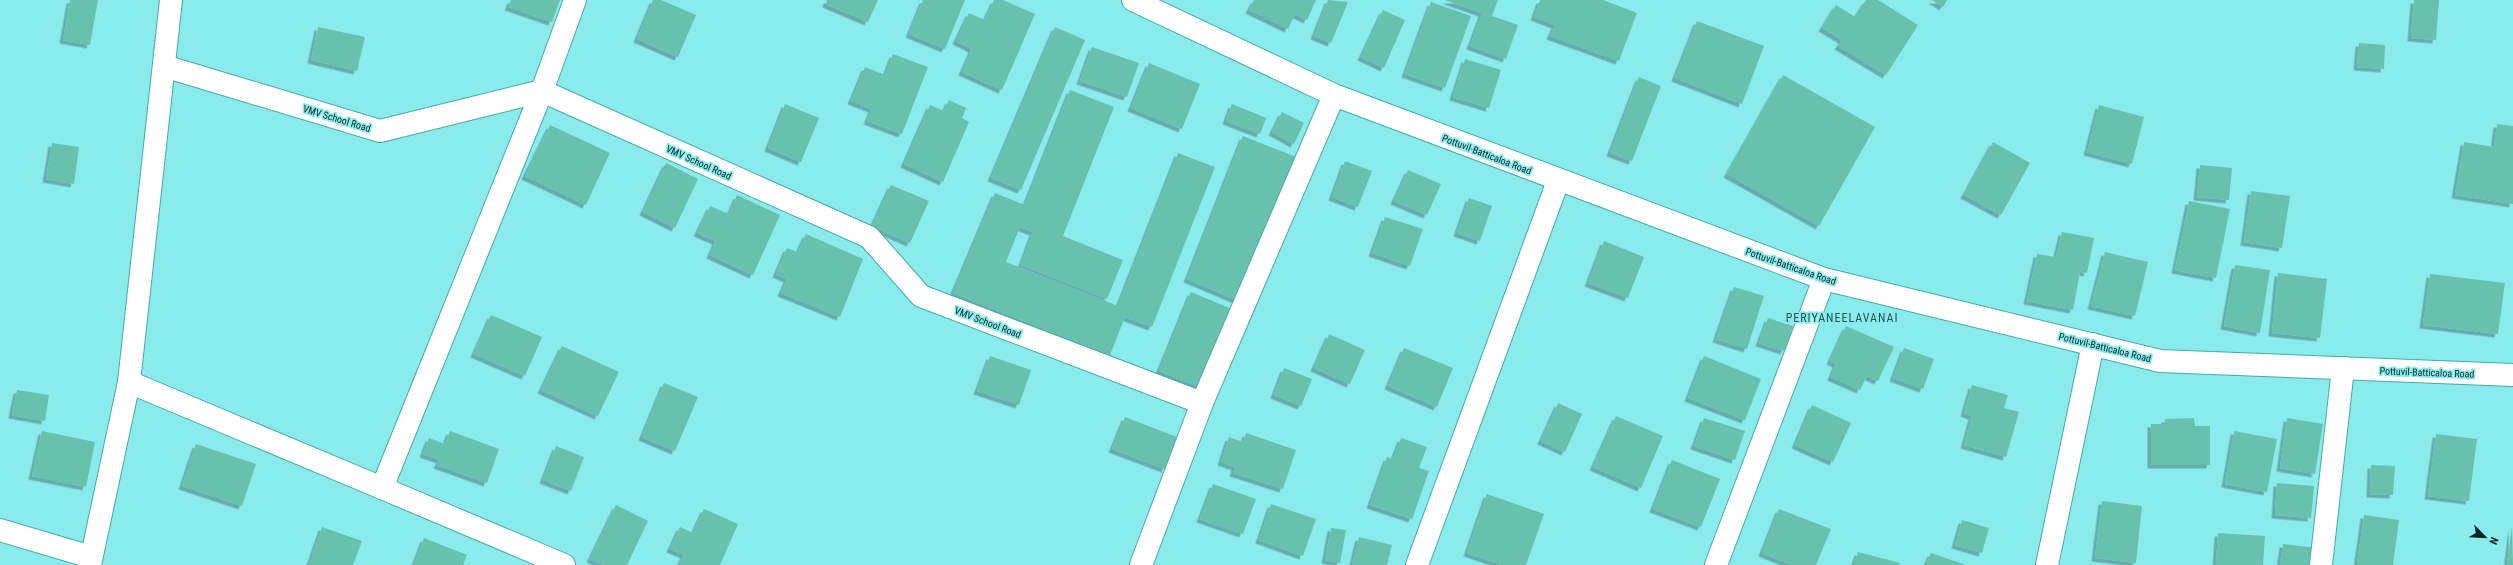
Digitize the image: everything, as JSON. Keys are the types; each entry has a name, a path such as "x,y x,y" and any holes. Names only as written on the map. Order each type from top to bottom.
{"main road":[{"path":"0,530 90,561 129,382 171,0"},
{"path":"382,488 542,91 575,0"},
{"name":"Pottuvil-Batticaloa Road","path":"1133,0 1334,95 1558,181 1824,279 2160,361 2513,375"},
{"name":"VMV School Road","path":"164,66 380,131 542,91 869,237 921,296 1202,403"},
{"path":"1141,565 1202,403 1334,95"},
{"path":"1417,565 1558,181"},
{"path":"1716,565 1824,279"},
{"path":"2047,565 2093,344"},
{"path":"2321,565 2343,368"},
{"path":"129,382 564,565"}],"building":[{"path":"70,0 98,0 90,45 63,40"},
{"path":"511,0 560,0 552,22 508,7"},
{"path":"653,0 661,0 696,15 678,57 637,39"},
{"path":"827,0 878,0 868,22 826,4"},
{"path":"923,0 965,0 945,49 909,34"},
{"path":"994,0 1003,0 1035,14 1002,90 962,72 972,49 956,41 969,13 985,20"},
{"path":"1254,0 1316,0 1307,20 1295,14 1288,29 1249,10"},
{"path":"1328,0 1348,2 1331,43 1314,36"},
{"path":"1445,0 1498,0 1492,16 1518,25 1506,59 1470,46 1482,13"},
{"path":"1540,0 1603,0 1637,13 1619,61 1550,36 1555,25 1534,17"},
{"path":"1866,0 1878,0 1918,25 1886,75 1838,46 1842,40 1822,28 1836,5 1855,17"},
{"path":"1932,0 1947,0 1943,7"},
{"path":"2414,0 2439,0 2436,40 2411,38"},
{"path":"1431,2 1471,16 1445,88 1405,74"},
{"path":"1383,10 1405,20 1384,68 1361,57"},
{"path":"1697,21 1764,46 1742,104 1675,78"},
{"path":"318,27 365,37 357,71 311,60"},
{"path":"1055,27 1085,40 1021,190 991,178"},
{"path":"2359,43 2385,45 2384,69 2357,67"},
{"path":"1092,47 1139,63 1127,97 1080,81"},
{"path":"893,54 928,67 902,134 867,121 872,109 851,101 865,67 885,75"},
{"path":"1465,59 1501,70 1489,108 1453,97"},
{"path":"1149,63 1200,84 1182,129 1131,108"},
{"path":"1783,75 1875,127 1819,226 1727,174"},
{"path":"1639,77 1661,86 1632,161 1610,153"},
{"path":"1070,90 1114,107 1063,236 1123,260 1107,299 1021,265 1033,232 1020,227 1006,262 1118,306 1178,153 1215,167 1152,327 1125,317 1110,355 953,293 995,193 1025,205"},
{"path":"949,100 966,108 962,118 969,122 943,182 904,164 930,105 944,111"},
{"path":"785,104 819,118 801,162 768,148"},
{"path":"1232,104 1266,118 1260,134 1226,121"},
{"path":"2099,105 2144,117 2132,164 2087,152"},
{"path":"1282,112 1304,123 1294,144 1272,132"},
{"path":"2497,124 2513,126 2513,204 2455,195 2464,142 2494,147"},
{"path":"550,125 610,153 586,205 525,176"},
{"path":"1243,136 1296,157 1239,301 1187,279"},
{"path":"1993,142 2030,163 2001,215 1964,195"},
{"path":"52,143 79,147 74,184 46,179"},
{"path":"1345,161 1372,171 1358,207 1332,197"},
{"path":"666,163 698,179 675,228 643,212"},
{"path":"2200,165 2232,168 2229,200 2197,197"},
{"path":"1408,170 1441,184 1427,215 1394,201"},
{"path":"891,185 929,201 910,243 872,226"},
{"path":"2251,191 2290,196 2282,248 2244,242"},
{"path":"737,195 780,215 753,275 710,255 716,241 697,233 710,206 729,214"},
{"path":"1469,198 1492,206 1480,241 1457,233"},
{"path":"2189,201 2230,209 2216,278 2175,270"},
{"path":"1385,217 1423,229 1410,266 1372,253"},
{"path":"2062,232 2094,238 2087,273 2080,272 2073,310 2027,301 2037,254 2056,257"},
{"path":"806,234 863,259 840,317 781,293 787,279 776,274 787,248 798,252"},
{"path":"1604,241 1644,257 1628,298 1588,283"},
{"path":"2105,252 2148,262 2135,316 2091,306"},
{"path":"2235,265 2270,270 2260,333 2224,326"},
{"path":"2278,273 2327,279 2320,338 2272,333"},
{"path":"2430,274 2505,283 2498,334 2423,325"},
{"path":"1734,287 1764,296 1747,349 1716,339"},
{"path":"1191,292 1232,309 1199,387 1159,371"},
{"path":"491,315 542,337 525,376 474,354"},
{"path":"1768,318 1793,326 1784,351 1759,343"},
{"path":"1846,326 1894,347 1878,381 1867,376 1860,390 1831,377 1836,364 1830,361"},
{"path":"1329,334 1365,350 1350,384 1314,368"},
{"path":"562,346 619,372 598,416 541,390"},
{"path":"1404,348 1453,368 1437,407 1388,386"},
{"path":"1904,348 1934,359 1923,389 1893,378"},
{"path":"990,356 1031,370 1019,405 977,391"},
{"path":"1704,356 1761,379 1745,420 1688,398"},
{"path":"1284,368 1312,379 1301,406 1274,395"},
{"path":"664,383 698,397 675,451 642,437"},
{"path":"1972,385 2008,395 2004,408 2019,412 2006,457 1964,445 1972,416 1964,413"},
{"path":"17,390 49,395 45,421 12,415"},
{"path":"1558,403 1582,414 1565,452 1541,441"},
{"path":"1812,405 1851,423 1833,462 1795,445"},
{"path":"1616,416 1663,436 1641,488 1593,467"},
{"path":"1125,417 1177,437 1165,469 1112,449"},
{"path":"1704,418 1745,431 1735,460 1694,446"},
{"path":"2194,418 2195,426 2210,426 2210,465 2151,465 2151,424 2165,424 2165,419"},
{"path":"2287,418 2323,424 2315,474 2280,468"},
{"path":"42,431 95,442 86,487 32,476"},
{"path":"450,431 499,449 487,483 437,465 440,460 423,454 429,438 445,444"},
{"path":"2234,431 2277,439 2267,492 2225,484"},
{"path":"1246,433 1296,450 1283,489 1233,473 1235,467 1221,462 1229,437 1243,442"},
{"path":"2436,434 2477,439 2469,501 2428,496"},
{"path":"1401,438 1427,447 1419,468 1429,471 1412,519 1370,505 1387,457 1393,459"},
{"path":"196,444 256,464 242,506 182,486"},
{"path":"556,446 584,457 571,491 543,480"},
{"path":"1672,460 1720,479 1701,527 1653,509"},
{"path":"2371,465 2395,466 2393,495 2370,494"},
{"path":"2277,483 2314,486 2311,518 2275,515"},
{"path":"1213,484 1256,499 1243,534 1200,519"},
{"path":"1487,494 1544,514 1526,565 1502,565 1467,553"},
{"path":"2102,501 2142,506 2136,563 2095,558"},
{"path":"1271,504 1316,519 1303,556 1259,540"},
{"path":"616,505 648,521 627,565 603,565 590,559"},
{"path":"704,509 738,524 720,565 679,565 684,555 670,549 680,527 693,533"},
{"path":"1779,509 1831,529 1816,565 1792,565 1762,553"},
{"path":"2364,515 2399,520 2393,565 2357,565"},
{"path":"1962,520 1989,528 1982,553 1955,545"},
{"path":"2512,526 2513,565 2507,565"},
{"path":"322,527 362,541 353,565 309,565"},
{"path":"1331,528 1346,530 1340,563 1325,560"},
{"path":"2218,533 2265,536 2263,565 2216,565"},
{"path":"1359,537 1392,545 1387,565 1352,565"},
{"path":"424,538 467,555 463,565 414,565"},
{"path":"2283,544 2317,548 2315,565 2280,565"},
{"path":"1858,552 1900,563 1899,565 1854,565"},
{"path":"1931,553 1966,565 1926,565"}],"district":[{"name":"PERIYANEELAVANAI","path":"1842,318"}]}
